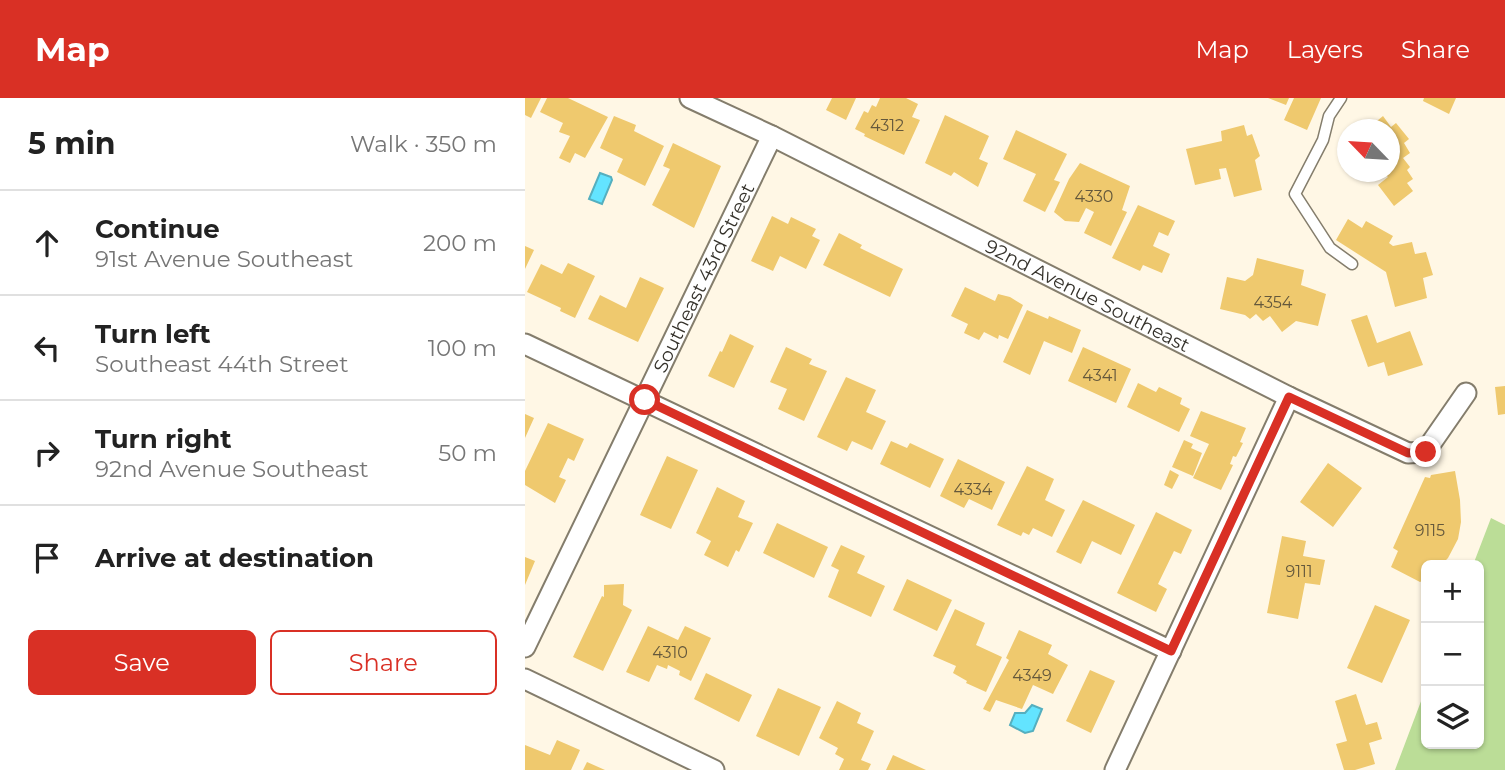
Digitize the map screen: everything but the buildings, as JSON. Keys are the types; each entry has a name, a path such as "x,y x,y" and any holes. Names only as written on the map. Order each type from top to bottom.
{"street":[{"name":"92nd Avenue Southeast","path":"690,98 772,135 1289,397 1408,453 1426,452 1466,393"},
{"name":"Southeast 43rd Street","path":"525,647 772,135"},
{"path":"525,344 1171,651"},
{"path":"1115,770 1289,397"},
{"path":"525,679 714,770"}],"lane":[{"path":"1341,98 1329,116 1322,140 1295,194 1331,248 1352,264"}],"green space":[{"path":"1491,518 1505,525 1505,770 1395,770 1421,701 1421,749 1484,749 1484,560 1475,560"}],"water":[{"path":"600,173 612,180 602,204 589,199"},
{"path":"1032,705 1042,709 1033,731 1025,733 1010,725 1015,713 1025,713"}],"route":[{"path":"645,400 1171,651 1289,397 1408,453 1426,452"}]}
